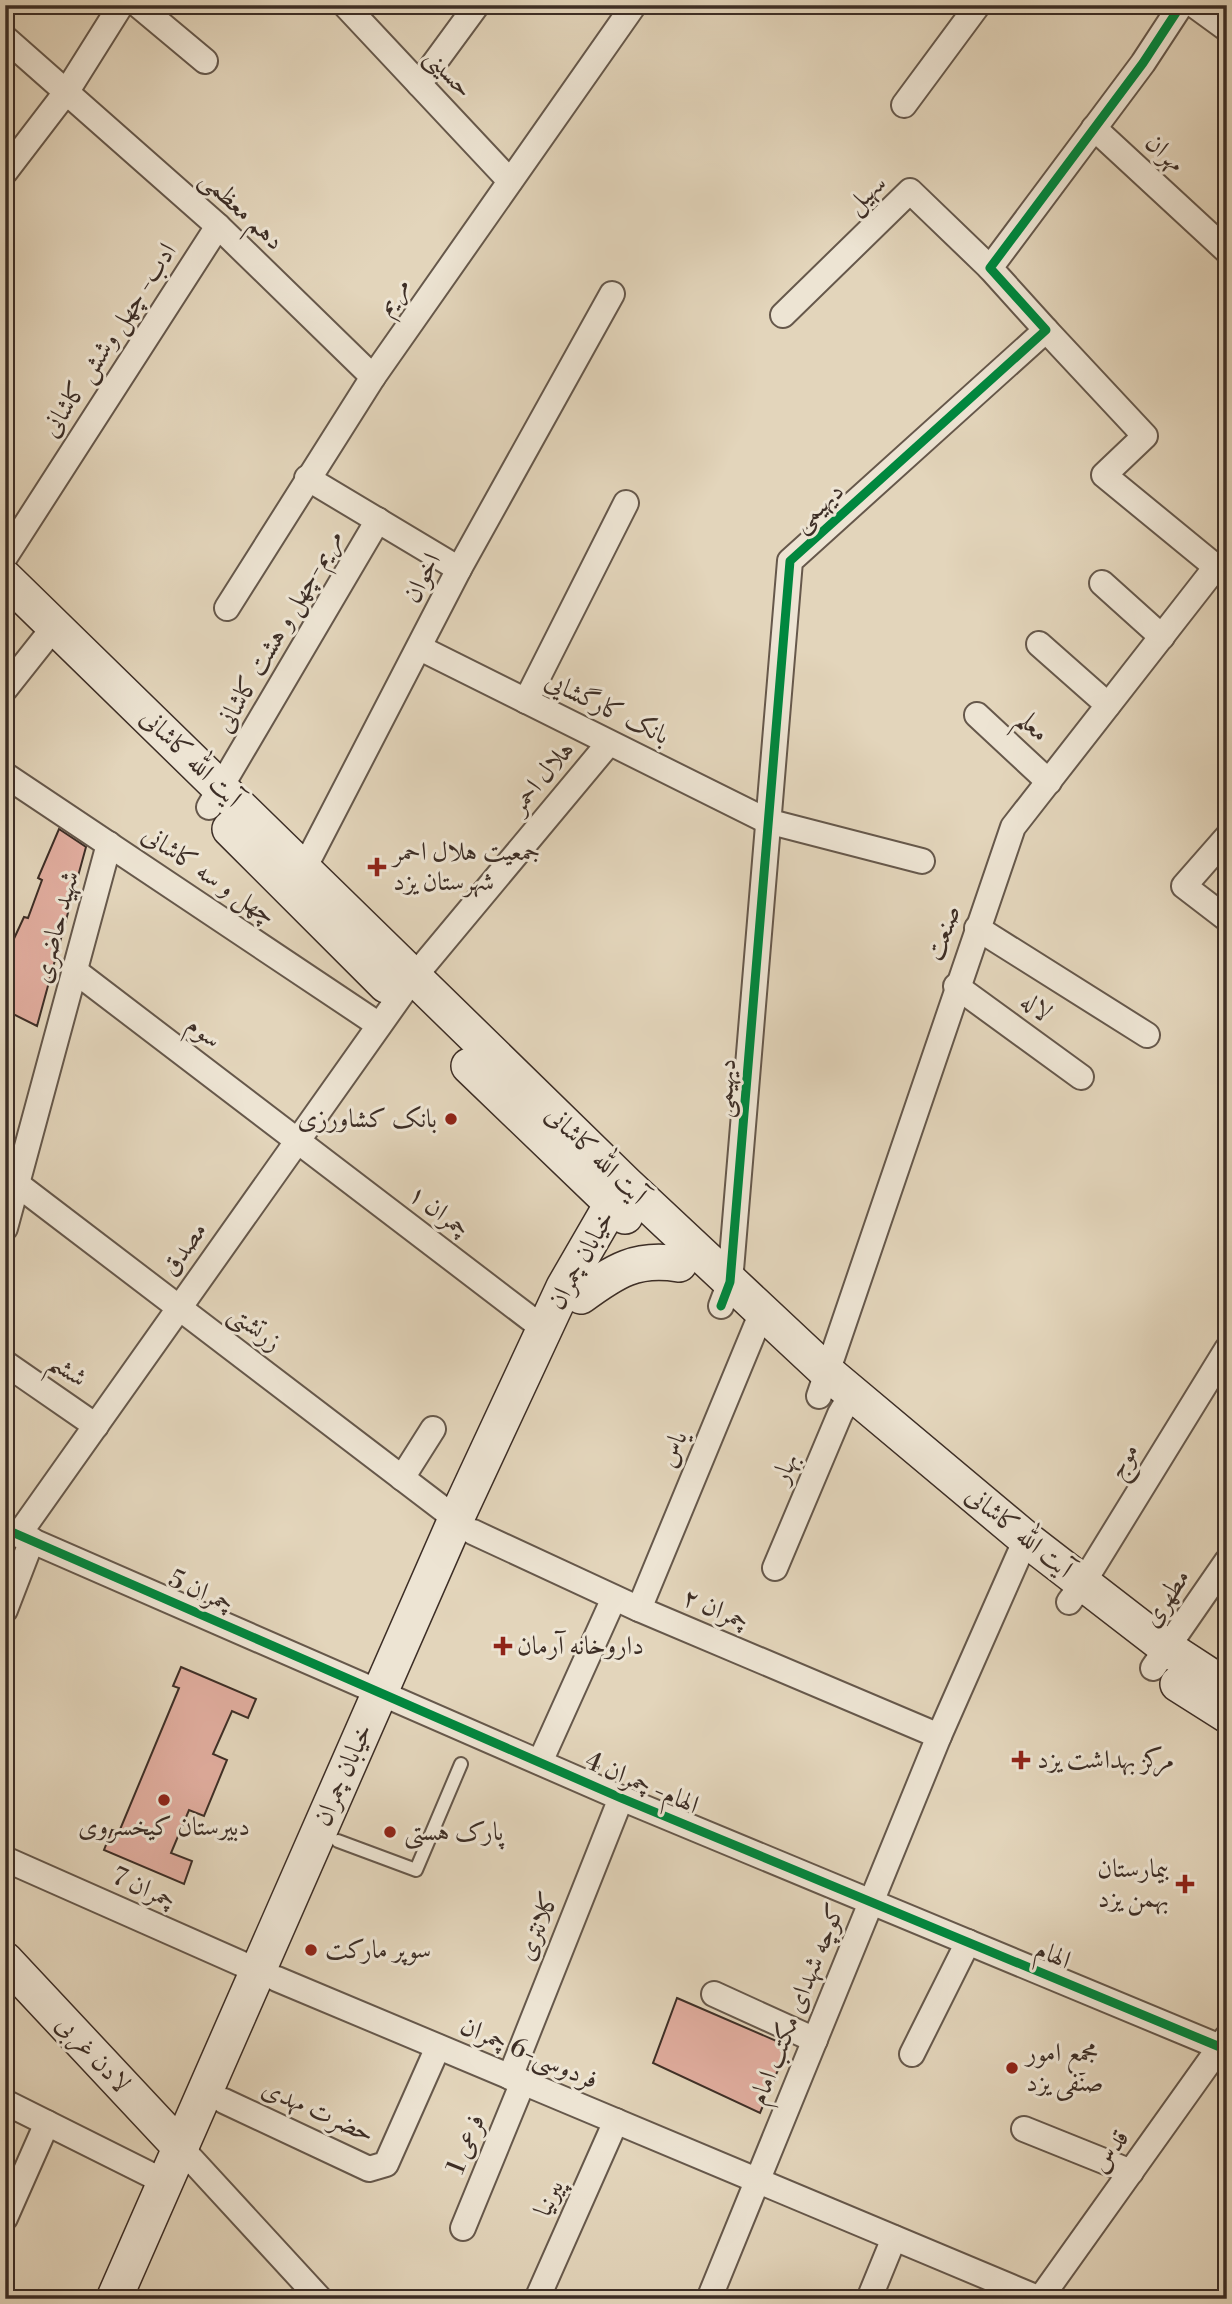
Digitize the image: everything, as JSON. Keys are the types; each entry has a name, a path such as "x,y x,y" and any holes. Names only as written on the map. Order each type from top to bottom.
{"main road":[{"name":"آیت الله کاشانی","path":"5,578 47,634 298,881 397,1000 582,1176 625,1200 679,1264 725,1294"},
{"name":"آیت الله کاشانی","path":"5,609 47,634"},
{"name":"آیت الله کاشانی","path":"397,1000 625,1200 835,1394 1021,1550 1160,1658 1227,1715"},
{"path":"582,1176 591,1211 590,1238"},
{"name":"خیابان چمران","path":"137,2299 188,2156 465,1526 544,1329 590,1238 625,1200"},
{"name":"خیابان چمران","path":"465,1526 581,1296 625,1200"},
{"path":"581,1296 618,1270 655,1260 679,1264"},
{"name":"آیت الله کاشانی","path":"1160,1658 1227,1687"},
{"name":"خیابان چمران","path":"114,2299 165,2182 188,2156 224,2101 267,1975 338,1841 389,1697"},
{"name":"لادن غربی","path":"5,1960 188,2156"}],"street":[{"path":"5,172 67,90 121,5"},
{"path":"138,5 205,61"},
{"name":"حسینی","path":"345,5 510,181"},
{"path":"419,84 477,5"},
{"name":"مریم","path":"227,608 373,377 634,5"},
{"path":"904,105 978,5"},
{"path":"1181,5 1094,128 989,268 1145,436 1104,475 1222,571"},
{"path":"1194,5 1227,29"},
{"name":"دهم معظمی","path":"5,38 218,226 373,377"},
{"name":"مهران","path":"1094,128 1227,251"},
{"name":"سهیل","path":"783,315 910,191 989,268"},
{"name":"ادب- چهل وشش کاشانی","path":"5,556 218,226"},
{"name":"اخوان","path":"298,881 459,569 612,294"},
{"name":"دیهیمی","path":"725,1294 790,561 1046,330"},
{"path":"307,478 459,569"},
{"path":"526,701 626,503"},
{"name":"مریم-چهل و هشت کاشانی","path":"215,797 378,520"},
{"name":"صنعت","path":"835,1394 956,986 1013,827 1162,637 1222,571"},
{"path":"1102,583 1162,637"},
{"path":"5,689 47,634"},
{"path":"1039,644 1108,705"},
{"name":"بانک کارگشایی","path":"420,648 767,821 922,861"},
{"name":"معلم","path":"977,715 1049,782"},
{"name":"هلال احمر","path":"397,1000 609,743"},
{"name":"چهل و سه کاشانی","path":"5,775 109,844 397,1000"},
{"path":"1227,837 1184,886 1227,919"},
{"name":"شهید حاضری","path":"5,1228 109,844"},
{"path":"977,928 1147,1035"},
{"name":"سوم","path":"75,971 298,1140"},
{"name":"لاله","path":"956,986 1081,1077"},
{"name":"مصدق","path":"19,1534 397,1000"},
{"name":"چمران ۱","path":"298,1140 544,1329"},
{"name":"زرتشتی","path":"18,1184 465,1526"},
{"name":"یاس","path":"639,1609 757,1324"},
{"name":"موج","path":"1076,1593 1227,1349"},
{"name":"ششم","path":"5,1363 96,1426"},
{"name":"بهار","path":"775,1568 835,1394"},
{"path":"402,1478 433,1429"},
{"name":"چمران ۲","path":"465,1526 614,1598 939,1736"},
{"path":"5,1610 19,1534"},
{"name":"چمران 5","path":"19,1534 389,1697"},
{"name":"کوچه شهدای مکتب امام","path":"709,2299 939,1736 1021,1550"},
{"name":"مطهری","path":"1160,1658 1227,1561"},
{"path":"540,1762 614,1598"},
{"name":"الهام- چمران 4","path":"389,1697 621,1798 871,1901"},
{"name":"کلانتری","path":"516,2079 621,1798"},
{"name":"چمران 7","path":"5,1859 267,1975"},
{"name":"الهام","path":"871,1901 1223,2042"},
{"path":"912,2054 968,1942"},
{"name":"فردوسی-6 چمران","path":"267,1975 1040,2299"},
{"path":"713,1994 814,2040"},
{"name":"قدس","path":"1040,2299 1223,2042"},
{"name":"حضرت مهدی","path":"224,2101 369,2169 386,2164 439,2047"},
{"name":"فرعی 1","path":"463,2228 516,2079"},
{"path":"5,2102 165,2182"},
{"name":"پیرنیا","path":"537,2299 616,2121"},
{"path":"5,2217 47,2123"},
{"path":"1024,2129 1131,2172"},
{"path":"188,2156 320,2299"},
{"path":"869,2299 894,2238"}],"lane":[{"path":"338,1841 416,1870 461,1764"}],"building":[{"path":"59,829 86,847 37,1026 5,1010 5,958 24,917 28,918 42,880 38,878"},
{"path":"181,1667 256,1699 248,1718 232,1711 213,1754 227,1760 204,1816 189,1810 171,1853 192,1861 184,1884 104,1850 112,1830 119,1832 179,1688 173,1686"},
{"path":"677,1998 788,2046 760,2113 653,2063"}],"cycle path":[{"path":"721,1306 730,1282 790,561 1046,330 990,268 1143,63 1181,5"},
{"path":"5,1529 621,1798 1220,2047"}],"place":[{"name":"جمعیت هلال احمر شهرستان یزد","path":"377,867"},
{"name":"بانک کشاورزی","path":"451,1119"},
{"name":"داروخانه آرمان","path":"503,1646"},
{"name":"مرکز بهداشت یزد","path":"1021,1760"},
{"name":"دبیرستان کیخسروی","path":"164,1800"},
{"name":"پارک هستی","path":"390,1832"},
{"name":"بیمارستان بهمن یزد","path":"1185,1884"},
{"name":"سوپر مارکت","path":"311,1950"},
{"name":"مجمع امور صنفی یزد","path":"1012,2068"}]}
